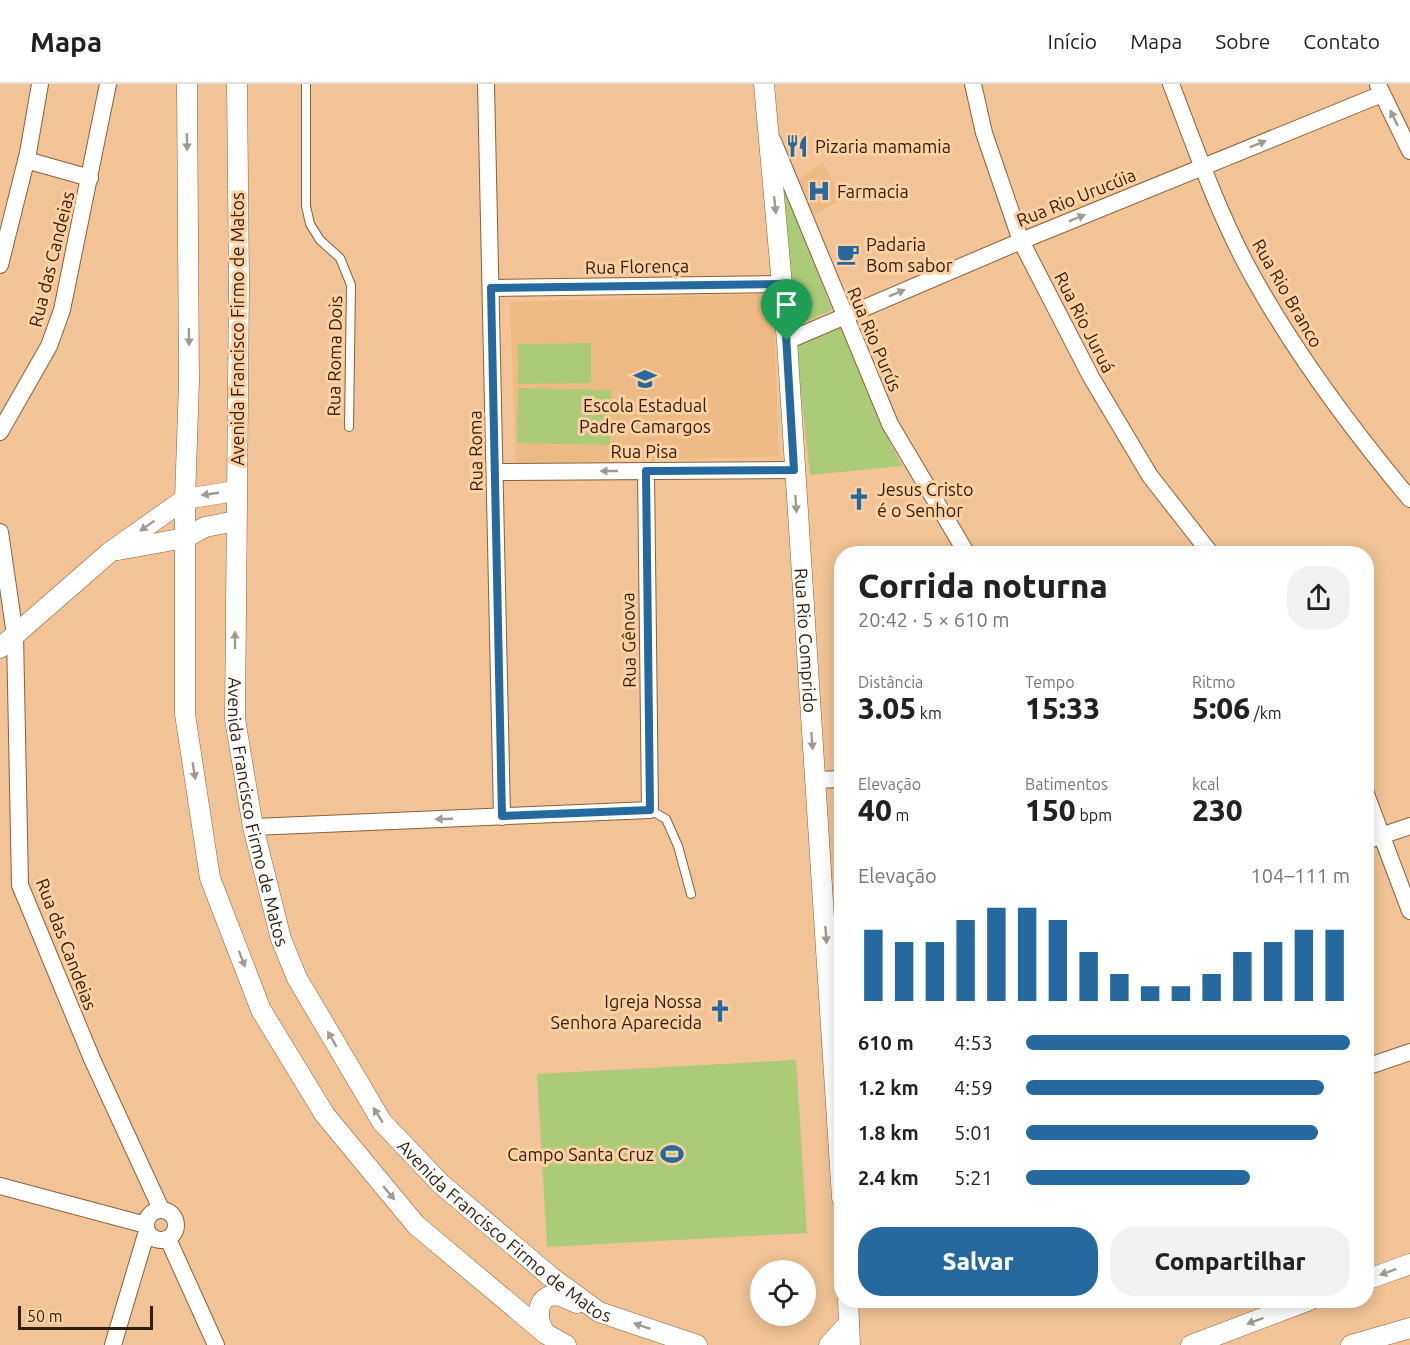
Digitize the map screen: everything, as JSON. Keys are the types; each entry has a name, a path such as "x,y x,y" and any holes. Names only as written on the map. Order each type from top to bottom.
{"street":[{"path":"0,265 26,160 40,84"},
{"name":"Rua das Candeias","path":"0,432 49,346 62,310 108,84"},
{"path":"187,84 189,382 185,499 185,714 210,878 261,1010 325,1115 416,1225 546,1335 566,1345"},
{"name":"Avenida Francisco Firmo de Matos","path":"237,84 240,283 235,719 253,827 269,900 297,978 382,1122 441,1184 550,1277 599,1312 697,1345"},
{"name":"Rua Roma","path":"486,84 502,816"},
{"name":"Rua Rio Comprido","path":"764,84 783,284 814,780 834,956"},
{"name":"Rua Rio Juruá","path":"973,84 984,133 1021,241 1091,377 1150,476 1205,546"},
{"name":"Rua Rio Branco","path":"1171,84 1203,166 1245,262 1277,320 1324,389 1410,499"},
{"path":"1380,89 1410,152"},
{"name":"Rua Rio Urucúia","path":"787,341 843,315 1203,166 1380,89"},
{"name":"Rua Rio Purús","path":"768,129 890,424 962,546"},
{"path":"26,160 90,178"},
{"name":"Rua Florença","path":"491,288 783,284"},
{"name":"Rua Pisa","path":"495,472 794,470"},
{"name":"Rua Gênova","path":"646,471 650,810"},
{"path":"7,641 110,552 185,499 236,491"},
{"path":"110,552 185,538 205,527 236,521"},
{"name":"Rua das Candeias","path":"0,532 20,885 92,1059 161,1209"},
{"path":"814,780 834,779"},
{"path":"253,827 650,810"},
{"path":"1410,826 1374,838 1410,911"},
{"path":"1374,1064 1410,1052"},
{"path":"0,1186 147,1228 156,1239 168,1239 176,1230 176,1218 167,1210 161,1209 150,1214 147,1228 113,1345"},
{"path":"168,1239 216,1345"},
{"path":"1374,1277 1410,1264"},
{"path":"546,1335 539,1324 538,1312 539,1306 547,1297 558,1296 599,1312"},
{"path":"848,1308 850,1345"},
{"path":"1191,1345 1289,1308"},
{"path":"829,1345 849,1323"},
{"path":"1351,1345 1410,1328"}],"lane":[{"name":"Rua Roma Dois","path":"306,84 306,206 310,224 320,240 340,258 351,285 349,427"},
{"path":"650,810 666,819 678,846 691,894"}],"shaded area":[{"name":"Farmacia","path":"823,163 842,200 813,215 796,181"},
{"name":"Escola Estadual Padre Camargos","path":"773,294 779,456 516,464 510,302"}],"green space":[{"path":"783,183 832,310 794,327"},
{"path":"841,328 879,421 902,466 810,475 796,346"},
{"path":"591,343 591,383 518,384 518,344"},
{"path":"518,388 611,390 610,445 517,443"},
{"name":"Campo Santa Cruz","path":"796,1060 807,1233 547,1247 537,1074"}],"place":[{"name":"Pizaria mamamia","path":"797,146"},
{"name":"Farmacia","path":"819,191"},
{"name":"Padaria Bom sabor","path":"848,254"},
{"name":"Escola Estadual Padre Camargos","path":"645,379"},
{"name":"Jesus Cristo é o Senhor","path":"859,499"},
{"name":"Igreja Nossa Senhora Aparecida","path":"720,1011"},
{"name":"Campo Santa Cruz","path":"672,1154"}],"route":[{"path":"783,284 787,341 794,470 646,471 650,810 502,816 491,288 783,284"}]}
